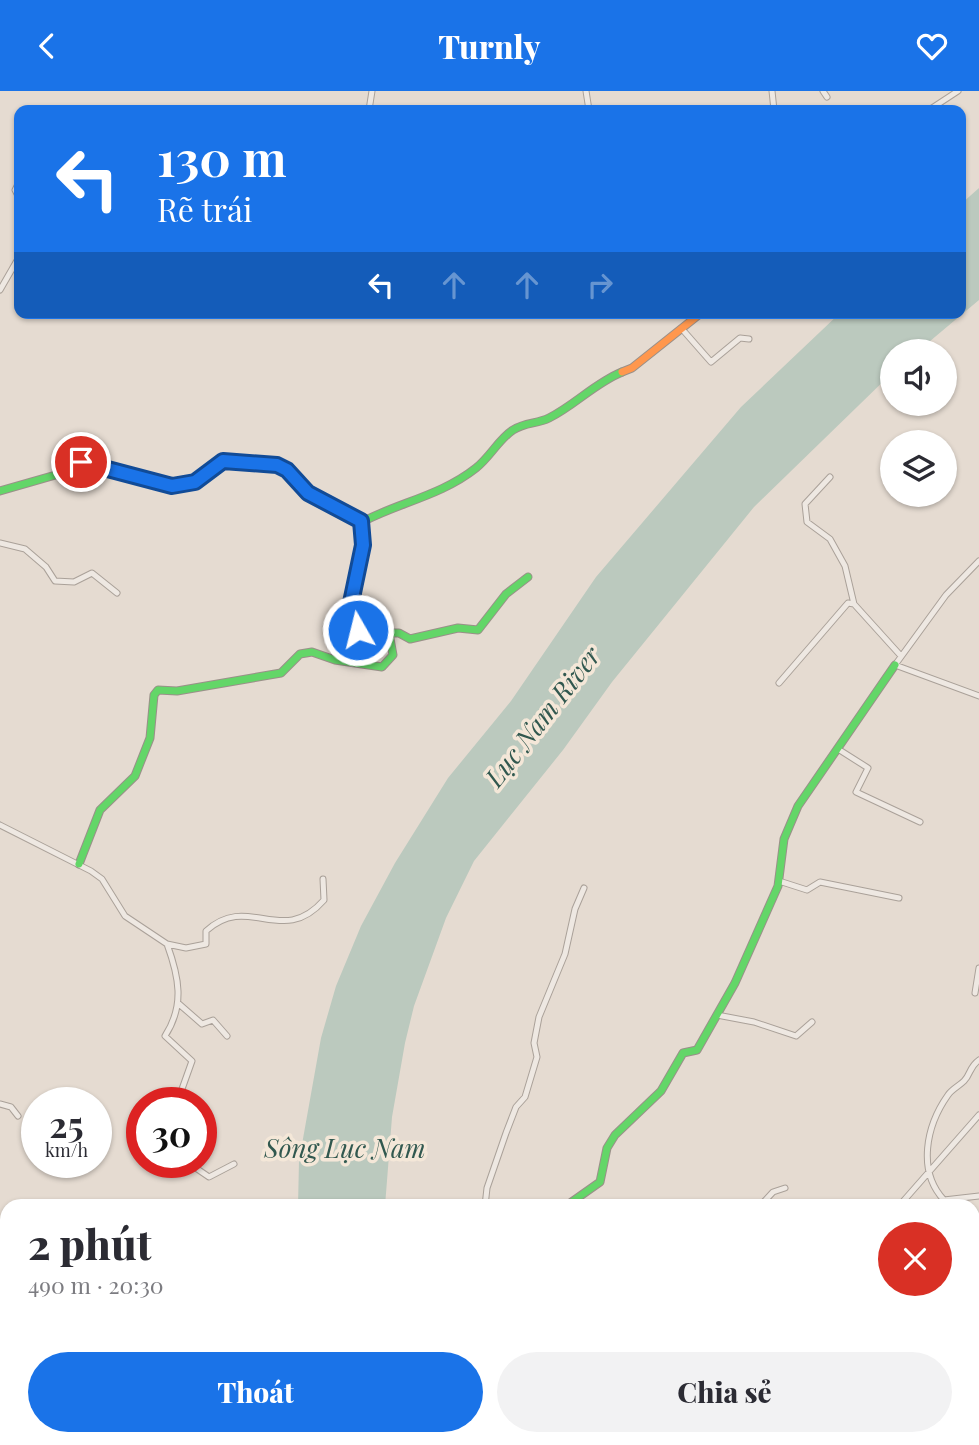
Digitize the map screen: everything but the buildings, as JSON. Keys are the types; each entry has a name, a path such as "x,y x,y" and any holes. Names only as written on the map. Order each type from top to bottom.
{"street":[{"path":"823,91 827,97"},
{"path":"937,105 958,91"},
{"path":"0,290 14,266"},
{"path":"361,521 391,507 435,494 476,468 511,431 559,412 603,380 632,367 694,319"},
{"path":"681,329 711,362 740,338 749,339"},
{"path":"0,491 59,474 81,462 172,486 195,482 215,464 234,460 282,467 308,493 361,521"},
{"path":"830,477 808,500 805,516 809,524 830,539 838,551 854,604 901,656"},
{"path":"360,662 359,633 349,612 363,545 361,521"},
{"path":"0,543 25,549 46,567 55,581 74,582 92,573 117,593"},
{"path":"576,1199 600,1182 607,1148 615,1135 661,1091 683,1053 697,1050 717,1015 779,881 790,822 819,771 946,595 979,561"},
{"path":"79,864 100,810 135,776 150,738 154,695 158,690 177,691 281,673 300,655 312,652 335,660 360,662 379,668 393,655 388,637 392,633 411,639 458,628 478,630 486,614 513,586 528,577"},
{"path":"779,683 848,603 854,604"},
{"path":"895,664 979,696"},
{"path":"838,748 868,768 856,792 920,822"},
{"path":"0,825 79,864 102,879 125,916 167,944 182,948 206,944 207,930 226,916 276,921 307,915 324,900 323,879"},
{"path":"779,881 807,890 820,883 899,898"},
{"path":"486,1199 487,1188 506,1133 516,1107 525,1097 537,1056 534,1043 538,1017 565,954 575,909 584,888"},
{"path":"167,944 177,977 179,1004 165,1036 192,1061 183,1087"},
{"path":"975,993 979,968"},
{"path":"179,1004 202,1024 213,1020 227,1036"},
{"path":"717,1015 754,1022 796,1036 812,1022"},
{"path":"943,1199 931,1183 926,1151 937,1117 948,1095 965,1080 969,1068 979,1060"},
{"path":"0,1104 11,1107 18,1116"},
{"path":"905,1199 979,1115"},
{"path":"217,1175 234,1164"},
{"path":"766,1199 773,1192 785,1188"},
{"path":"953,1199 979,1196"}],"water":[{"name":"Sông Lục Nam","path":"979,188 979,300 966,311 966,200"},
{"name":"Sông Lục Nam","path":"834,319 956,319 932,339 880,339 880,385 754,507 612,682 563,750 474,861 446,918 414,1006 392,1117 386,1199 298,1199 299,1161 321,1038 336,986 361,926 395,863 448,778 511,701 596,577 741,407"}],"traffic: fast":[{"path":"0,491 59,474 81,462 172,486 195,482 223,461 277,465 287,470 308,493 364,521 435,492 463,477 481,464 513,430 549,418 622,372"},
{"path":"79,864 100,810 135,776 150,738 154,695 158,690 177,691 281,673 300,654 312,652 335,660 382,667 393,655 389,633 399,633 410,639 458,628 478,630 506,594 528,577"},
{"path":"576,1199 600,1182 607,1148 615,1135 661,1091 683,1053 697,1050 735,983 778,886 784,839 798,806 895,665"}],"traffic: slow":[{"path":"622,372 632,368 693,319"}],"route":[{"path":"81,462 172,486 195,482 215,464 229,460 277,465 287,470 308,493 361,521 363,545 358,582 349,612 358,630"}],"water label":[{"name":"Lục Nam River","path":"543,717"}]}
